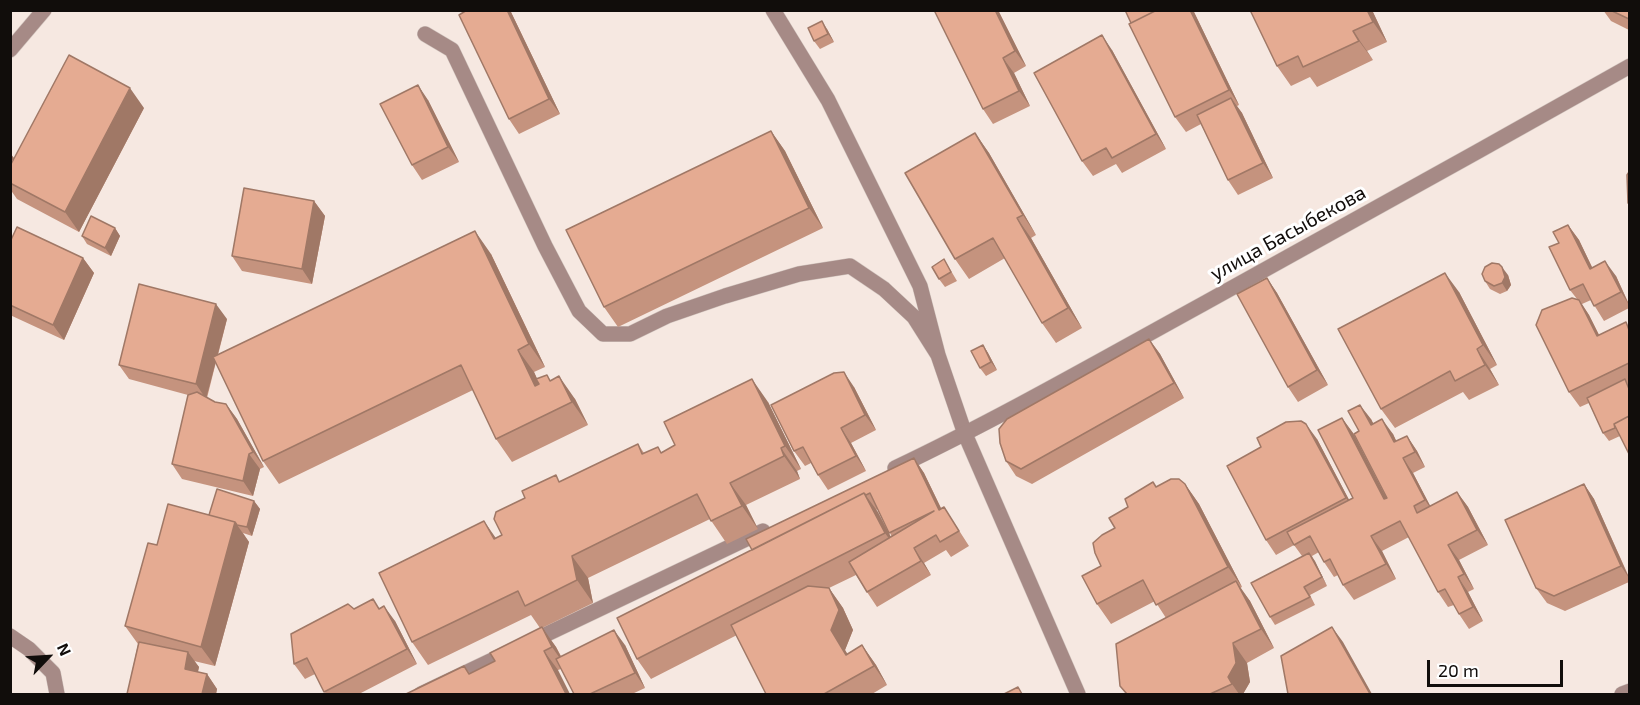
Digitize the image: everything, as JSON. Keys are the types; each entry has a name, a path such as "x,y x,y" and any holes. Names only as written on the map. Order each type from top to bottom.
{"street":[{"path":"10,50 44,10"},
{"path":"773,10 828,100 920,286 938,356 965,434 1078,694"},
{"path":"425,34 452,50 545,246 579,311 603,334 630,334 667,316 725,296 799,274 850,266 884,289 914,317 938,356"},
{"name":"улица Басыбекова","path":"880,475 965,434 1428,180 1629,66"},
{"path":"421,694 773,526"},
{"path":"10,636 29,649 53,673 57,694"},
{"path":"1622,694 1629,691"}],"building":[{"path":"467,10 507,10 549,99 509,119 459,15"},
{"path":"934,10 995,10 1015,51 1003,58 1019,91 983,109"},
{"path":"1125,10 1157,10 1131,23"},
{"path":"1157,10 1190,10 1229,90 1175,117 1129,24"},
{"path":"1250,10 1367,10 1373,22 1353,31 1359,41 1303,67 1298,56 1277,66"},
{"path":"1610,10 1629,10 1629,19"},
{"path":"822,21 828,34 814,41 808,28"},
{"path":"1102,35 1156,134 1112,158 1106,148 1082,161 1034,73"},
{"path":"69,55 130,88 65,212 10,183 10,166"},
{"path":"418,85 448,147 412,165 380,104"},
{"path":"1231,98 1263,163 1228,180 1197,115"},
{"path":"771,131 809,208 604,307 566,230"},
{"path":"975,133 1023,215 1017,218 1068,308 1042,323 993,238 955,259 905,173"},
{"path":"1629,172 1629,204 1627,175"},
{"path":"244,188 314,201 302,269 232,256"},
{"path":"91,216 115,228 105,248 82,236"},
{"path":"1568,225 1590,269 1605,261 1621,292 1594,306 1583,284 1570,290 1549,247 1559,243 1553,232"},
{"path":"17,227 83,258 53,325 10,305 10,242"},
{"path":"475,231 529,344 518,350 535,386 539,384 536,379 547,375 550,381 559,376 572,402 496,439 461,365 263,461 213,357"},
{"path":"944,259 951,272 939,279 932,267"},
{"path":"1492,263 1502,267 1505,277 1502,283 1494,286 1485,281 1482,274 1485,267"},
{"path":"1445,273 1483,345 1477,349 1485,365 1455,381 1450,371 1381,409 1338,329"},
{"path":"1267,278 1317,370 1288,387 1237,294"},
{"path":"139,284 216,304 196,384 119,365"},
{"path":"1572,298 1579,300 1597,336 1626,322 1629,330 1629,363 1569,392 1536,325 1542,310"},
{"path":"1149,339 1174,383 1021,469 1006,461 1000,443 999,429 1007,419"},
{"path":"983,345 991,362 980,368 971,351"},
{"path":"844,372 865,415 841,428 856,456 818,475 803,447 794,451 771,405 834,373"},
{"path":"752,379 785,446 781,448 784,456 730,483 742,506 711,521 697,494 572,556 577,580 525,606 518,591 412,642 379,573 484,521 494,539 502,535 494,519 496,512 525,498 522,491 556,475 559,482 638,444 642,454 658,447 661,453 675,445 664,422"},
{"path":"1625,379 1629,389 1629,416 1614,424 1615,428 1603,433 1587,398"},
{"path":"197,392 215,402 226,404 253,452 249,454 243,481 172,464 188,395"},
{"path":"1360,405 1371,425 1382,419 1394,442 1407,436 1415,452 1403,458 1425,500 1414,506 1417,513 1457,492 1477,530 1448,545 1464,574 1458,577 1473,607 1459,614 1445,589 1438,592 1400,521 1371,536 1386,564 1343,585 1330,559 1324,562 1310,536 1294,545 1287,532 1353,498 1318,430 1342,418 1384,499 1387,498 1354,434 1359,431 1348,411"},
{"path":"1629,416 1629,454 1614,424"},
{"path":"1301,421 1306,424 1346,498 1266,540 1227,466 1261,447 1257,438 1286,422"},
{"path":"914,458 939,510 944,507 959,531 940,542 936,535 914,548 921,561 867,592 849,562 934,511 889,533 870,493 866,495 864,493 752,550 746,539"},
{"path":"1171,479 1179,479 1185,484 1228,567 1156,605 1143,580 1097,604 1082,576 1101,566 1093,543 1115,528 1109,518 1128,507 1125,499 1153,482 1156,487"},
{"path":"1584,484 1621,566 1554,596 1536,588 1505,520"},
{"path":"217,489 254,501 247,527 209,515"},
{"path":"864,493 885,533 637,659 617,618"},
{"path":"168,504 235,522 201,647 125,626 148,543 157,545"},
{"path":"1309,553 1322,577 1304,587 1310,597 1270,617 1251,583"},
{"path":"1236,581 1261,629 1233,643 1236,663 1228,677 1232,684 1210,694 1127,694 1120,686 1116,644"},
{"path":"808,586 829,588 839,610 831,630 846,655 862,645 874,666 824,694 766,694 731,625"},
{"path":"373,599 379,609 384,606 407,649 324,692 307,658 294,664 291,634 348,604 354,609"},
{"path":"542,627 552,647 544,651 566,694 406,694 464,666 469,674 495,661 490,653"},
{"path":"1332,627 1370,694 1288,694 1281,656"},
{"path":"614,630 635,673 590,694 574,694 556,659"},
{"path":"139,642 188,652 185,669 207,674 202,694 127,694"},
{"path":"1018,687 1022,694 1004,694"}]}
